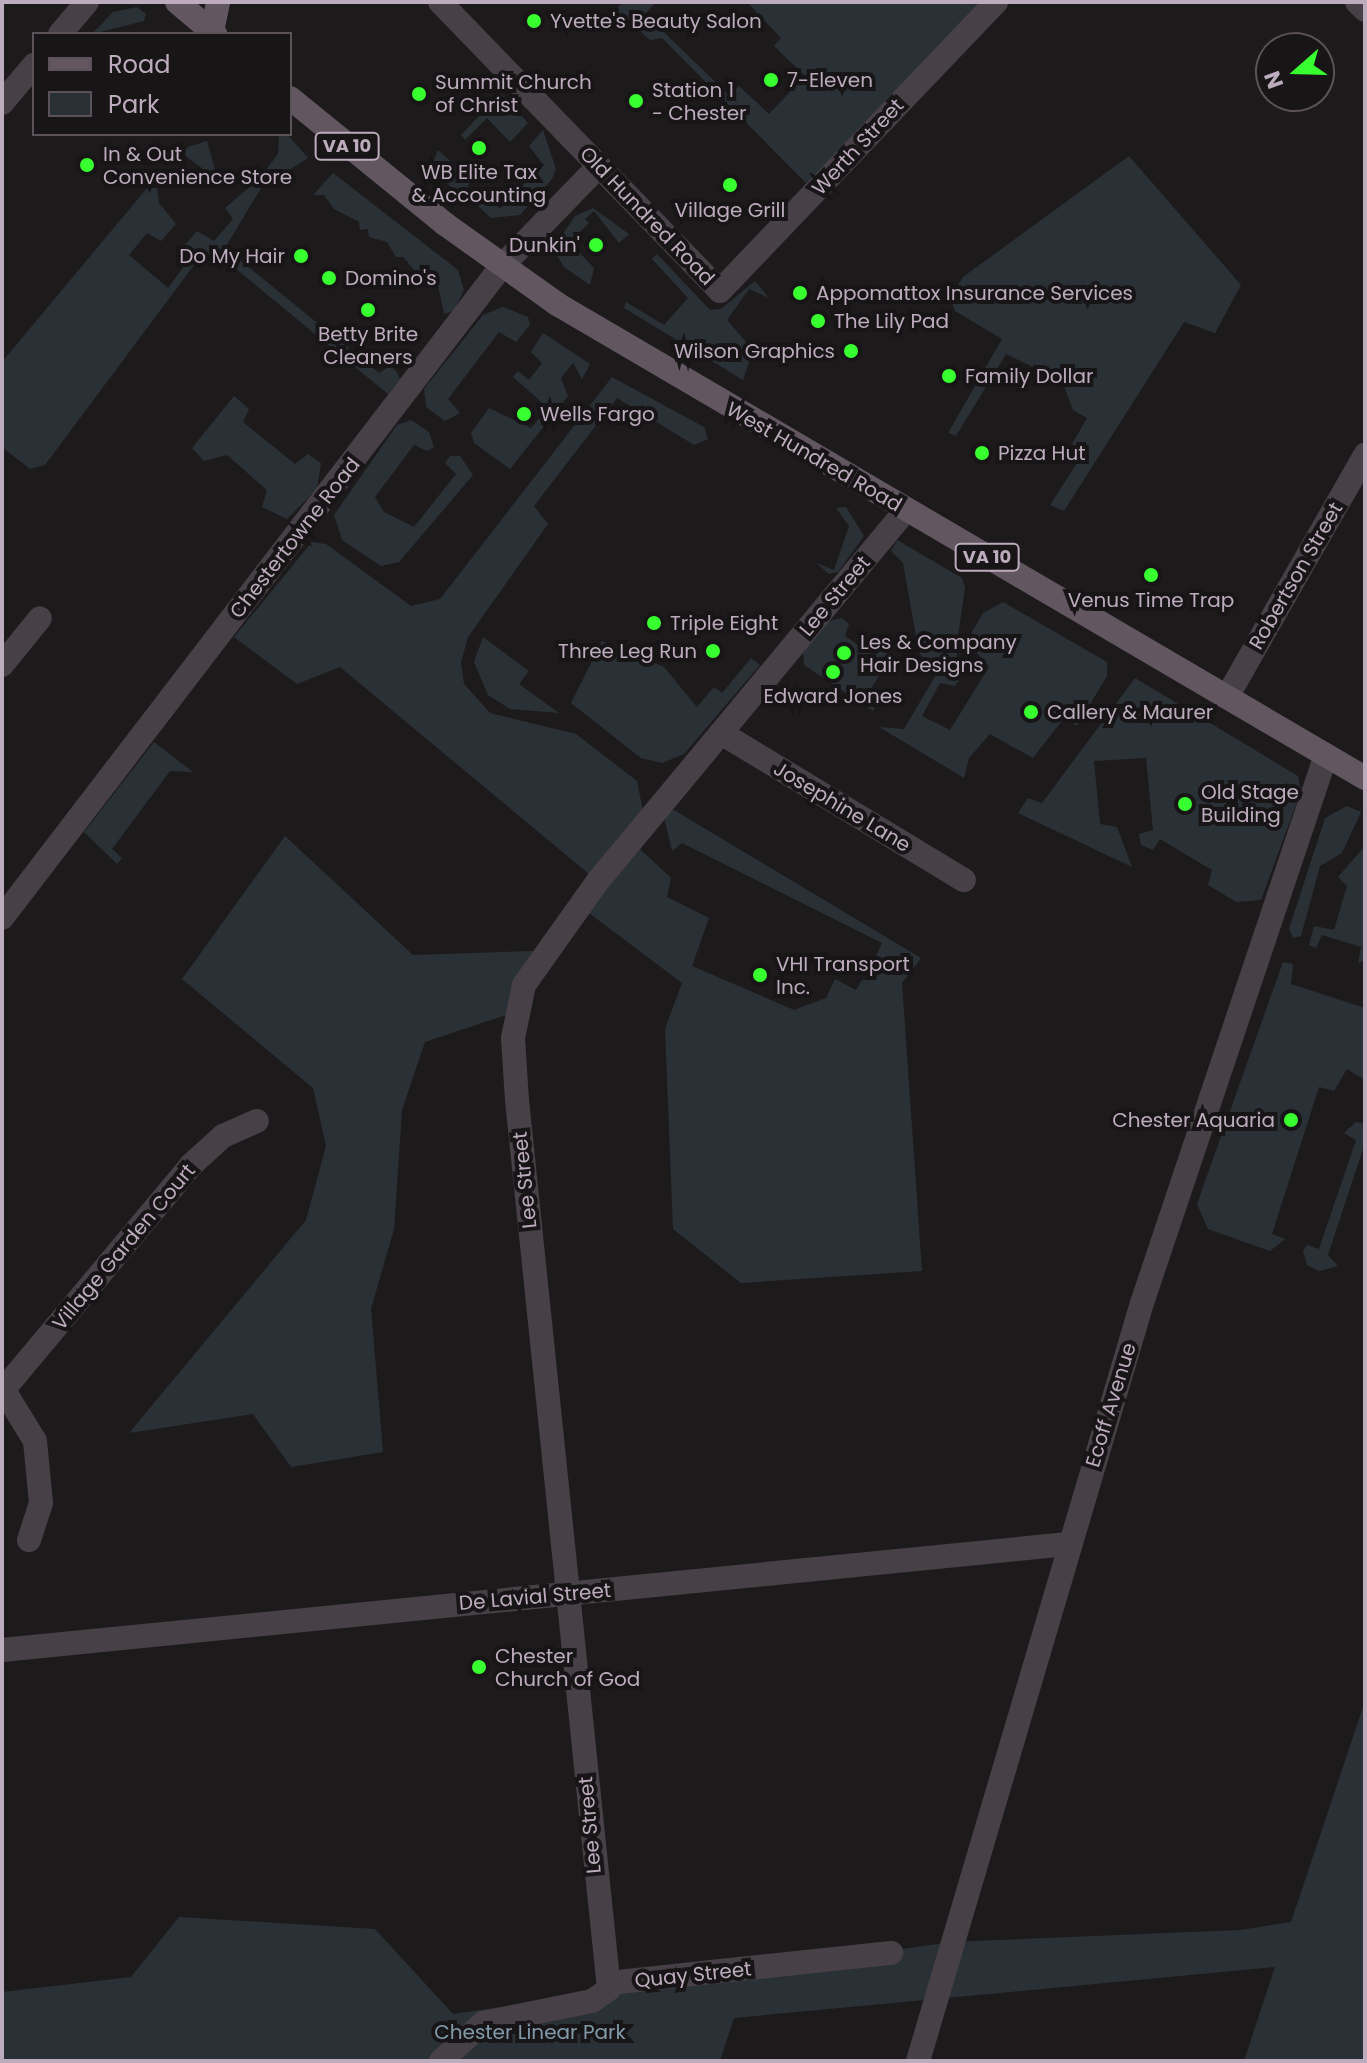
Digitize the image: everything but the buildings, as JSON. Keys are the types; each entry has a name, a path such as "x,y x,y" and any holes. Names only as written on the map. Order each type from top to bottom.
{"main road":[{"path":"177,2 212,32"},
{"path":"213,32 218,2"},
{"name":"West Hundred Road","path":"292,100 501,267 906,510 1365,778"}],"street":[{"path":"62,32 87,2"},
{"name":"Old Hundred Road","path":"440,2 720,291"},
{"name":"Werth Street","path":"720,291 996,2"},
{"path":"1357,2 1365,10"},
{"path":"2,103 32,67"},
{"name":"Chestertowne Road","path":"2,918 501,267 598,167"},
{"name":"Robertson Street","path":"1227,697 1365,455"},
{"name":"Lee Street","path":"609,1983 517,1100 516,1011 536,960 906,510"},
{"path":"2,665 40,618"},
{"name":"Josephine Lane","path":"721,733 964,880"},
{"name":"Ecoff Avenue","path":"918,2061 1068,1544 1326,755"},
{"name":"Village Garden Court","path":"3,1388 191,1165 223,1136 257,1121"},
{"path":"3,1388 35,1441 41,1503 29,1540"},
{"name":"De Lavial Street","path":"2,1650 1068,1544"},
{"name":"Quay Street","path":"441,2061 463,2036 503,2015 601,1998 609,1983 891,1953"}],"green space":[{"path":"622,2 656,2 645,14 729,95 739,86 769,114 805,76 774,46 781,38 747,2 994,2 806,183 662,38 650,40 624,17 601,33"},
{"path":"137,7 146,14 144,21 94,32 113,12"},
{"path":"501,93 528,123 510,142 487,118 465,140 461,135"},
{"path":"543,130 556,169 552,179 520,215 491,218 477,205 484,195 500,209 543,164 529,146"},
{"path":"279,136 289,136 308,158 261,188 225,248 379,373 390,366 397,372 400,379 388,394 218,254 200,257 45,465 30,469 2,447 2,362 148,187 157,188 159,203 176,224 161,241 147,233 129,255 168,288 185,265 178,253 197,231 214,241 233,219 225,208 259,179 278,154"},
{"path":"207,141 218,180 183,154 166,171 188,147"},
{"path":"438,150 471,179 463,196 430,170"},
{"path":"1129,156 1241,285 1215,333 1184,322 1064,511 1050,505 1084,452 1072,444 1087,418 1073,410 1062,381 1006,354 956,436 948,433 1002,339 955,311 950,297 963,277"},
{"path":"333,173 458,270 464,290 454,311 444,314 438,285 422,279 403,257 396,257 387,242 369,237 368,229 360,230 359,222 334,209 324,195 313,195"},
{"path":"593,208 629,234 619,243 594,211 585,219 589,223 573,238 574,247 594,268 590,285 564,267 553,249 575,216"},
{"path":"657,254 710,310 721,309 755,281 769,298 749,289 727,320 753,350 743,380 624,308 626,302 664,325 688,298 652,259"},
{"path":"503,307 528,317 530,325 516,342 499,332 448,399 460,413 445,421 426,407 424,389 483,315"},
{"path":"543,333 590,364 582,379 573,363 561,378 568,396 510,469 474,443 471,433 489,408 531,428 548,408 513,377 518,371 529,380 542,363 531,352"},
{"path":"612,377 704,427 708,439 694,445 617,398 534,506 548,524 468,637 461,662 464,684 490,713 576,734 637,781 643,811 589,874 340,667 297,684 234,637 312,542 326,544 411,606 440,599"},
{"path":"234,396 249,409 243,422 295,464 308,454 321,463 317,489 287,519 262,507 267,490 227,455 204,461 192,448"},
{"path":"411,420 429,432 434,447 427,451 414,445 375,497 384,512 414,527 456,474 445,463 450,456 460,456 473,475 399,562 381,566 342,540 334,515 397,425"},
{"path":"846,507 864,536 838,572 829,574 816,563 834,570 849,526 836,508"},
{"path":"897,540 962,578 965,587 956,651 962,676 955,686 940,683 922,716 950,730 989,667 972,647 972,632 983,613 1003,602 1107,662 1107,676 1077,726 1064,718 1033,758 990,734 969,758 964,778 879,727 904,729 937,673 919,653 903,563 891,551"},
{"path":"842,618 849,624 845,636 874,656 883,649 901,662 897,670 886,664 867,695 877,702 873,711 804,665 803,653 828,621"},
{"path":"483,637 529,671 519,684 559,713 510,709 488,695 474,662"},
{"path":"602,641 664,667 697,707 714,687 722,693 751,658 760,665 684,754 662,763 641,758 571,703"},
{"path":"1135,678 1298,776 1301,791 1261,900 1236,902 1208,885 1212,870 1160,839 1153,850 1141,845 1139,834 1153,830 1146,758 1094,761 1100,824 1117,827 1132,867 1018,813 1028,798 1042,803"},
{"path":"154,742 193,772 170,771 112,849 122,858 117,864 84,832"},
{"path":"1347,806 1361,812 1342,853 1320,866 1301,936 1293,938 1289,929 1325,818"},
{"path":"669,807 921,958 902,983 922,1271 741,1283 673,1229 665,1029 682,983 585,910 640,849 671,878 667,897 709,918 692,966 794,1010 826,998 835,979 856,990 862,980 876,978 882,965 876,956 882,943 682,843 672,851 664,817"},
{"path":"285,836 413,955 533,951 513,984 506,1015 425,1042 402,1110 394,1229 371,1309 383,1452 291,1467 253,1414 129,1433 306,1220 326,1146 313,1088 182,979"},
{"path":"1365,846 1365,961 1358,963 1361,947 1322,935 1316,948 1309,945 1314,926 1334,930 1347,886 1338,877"},
{"path":"1283,962 1293,964 1291,984 1365,1008 1365,1080 1347,1069 1334,1091 1319,1087 1272,1234 1285,1239 1270,1251 1208,1229 1197,1204"},
{"path":"1356,1122 1365,1124 1365,1143 1328,1255 1338,1266 1319,1271 1307,1265 1303,1251 1307,1245 1319,1249 1356,1140 1344,1133"},
{"name":"Chester Linear Park","path":"1365,1701 1365,2061 1244,2061 1275,1967 734,2018 720,2061 2,2061 2,1992 131,1977 179,1917 375,1929 453,2014 951,1942 1240,1930 1291,1922"}],"place":[{"name":"Yvette's Beauty Salon","path":"534,21"},
{"name":"7-Eleven","path":"771,80"},
{"name":"Summit Church of Christ","path":"419,94"},
{"name":"Station 1 - Chester","path":"636,101"},
{"name":"WB Elite Tax & Accounting","path":"479,148"},
{"name":"In & Out Convenience Store","path":"87,165"},
{"name":"Village Grill","path":"730,185"},
{"name":"Dunkin'","path":"596,245"},
{"name":"Do My Hair","path":"301,256"},
{"name":"Domino's","path":"329,278"},
{"name":"Appomattox Insurance Services","path":"800,293"},
{"name":"Betty Brite Cleaners","path":"368,310"},
{"name":"The Lily Pad","path":"818,321"},
{"name":"Wilson Graphics","path":"851,351"},
{"name":"Family Dollar","path":"949,376"},
{"name":"Wells Fargo","path":"524,414"},
{"name":"Pizza Hut","path":"982,453"},
{"name":"Venus Time Trap","path":"1151,575"},
{"name":"Triple Eight","path":"654,623"},
{"name":"Three Leg Run","path":"713,651"},
{"name":"Les & Company Hair Designs","path":"844,653"},
{"name":"Edward Jones","path":"833,672"},
{"name":"Callery & Maurer","path":"1031,712"},
{"name":"Old Stage Building","path":"1185,804"},
{"name":"VHI Transport Inc.","path":"760,975"},
{"name":"Chester Aquaria","path":"1291,1120"},
{"name":"Chester Church of God","path":"479,1667"}]}
